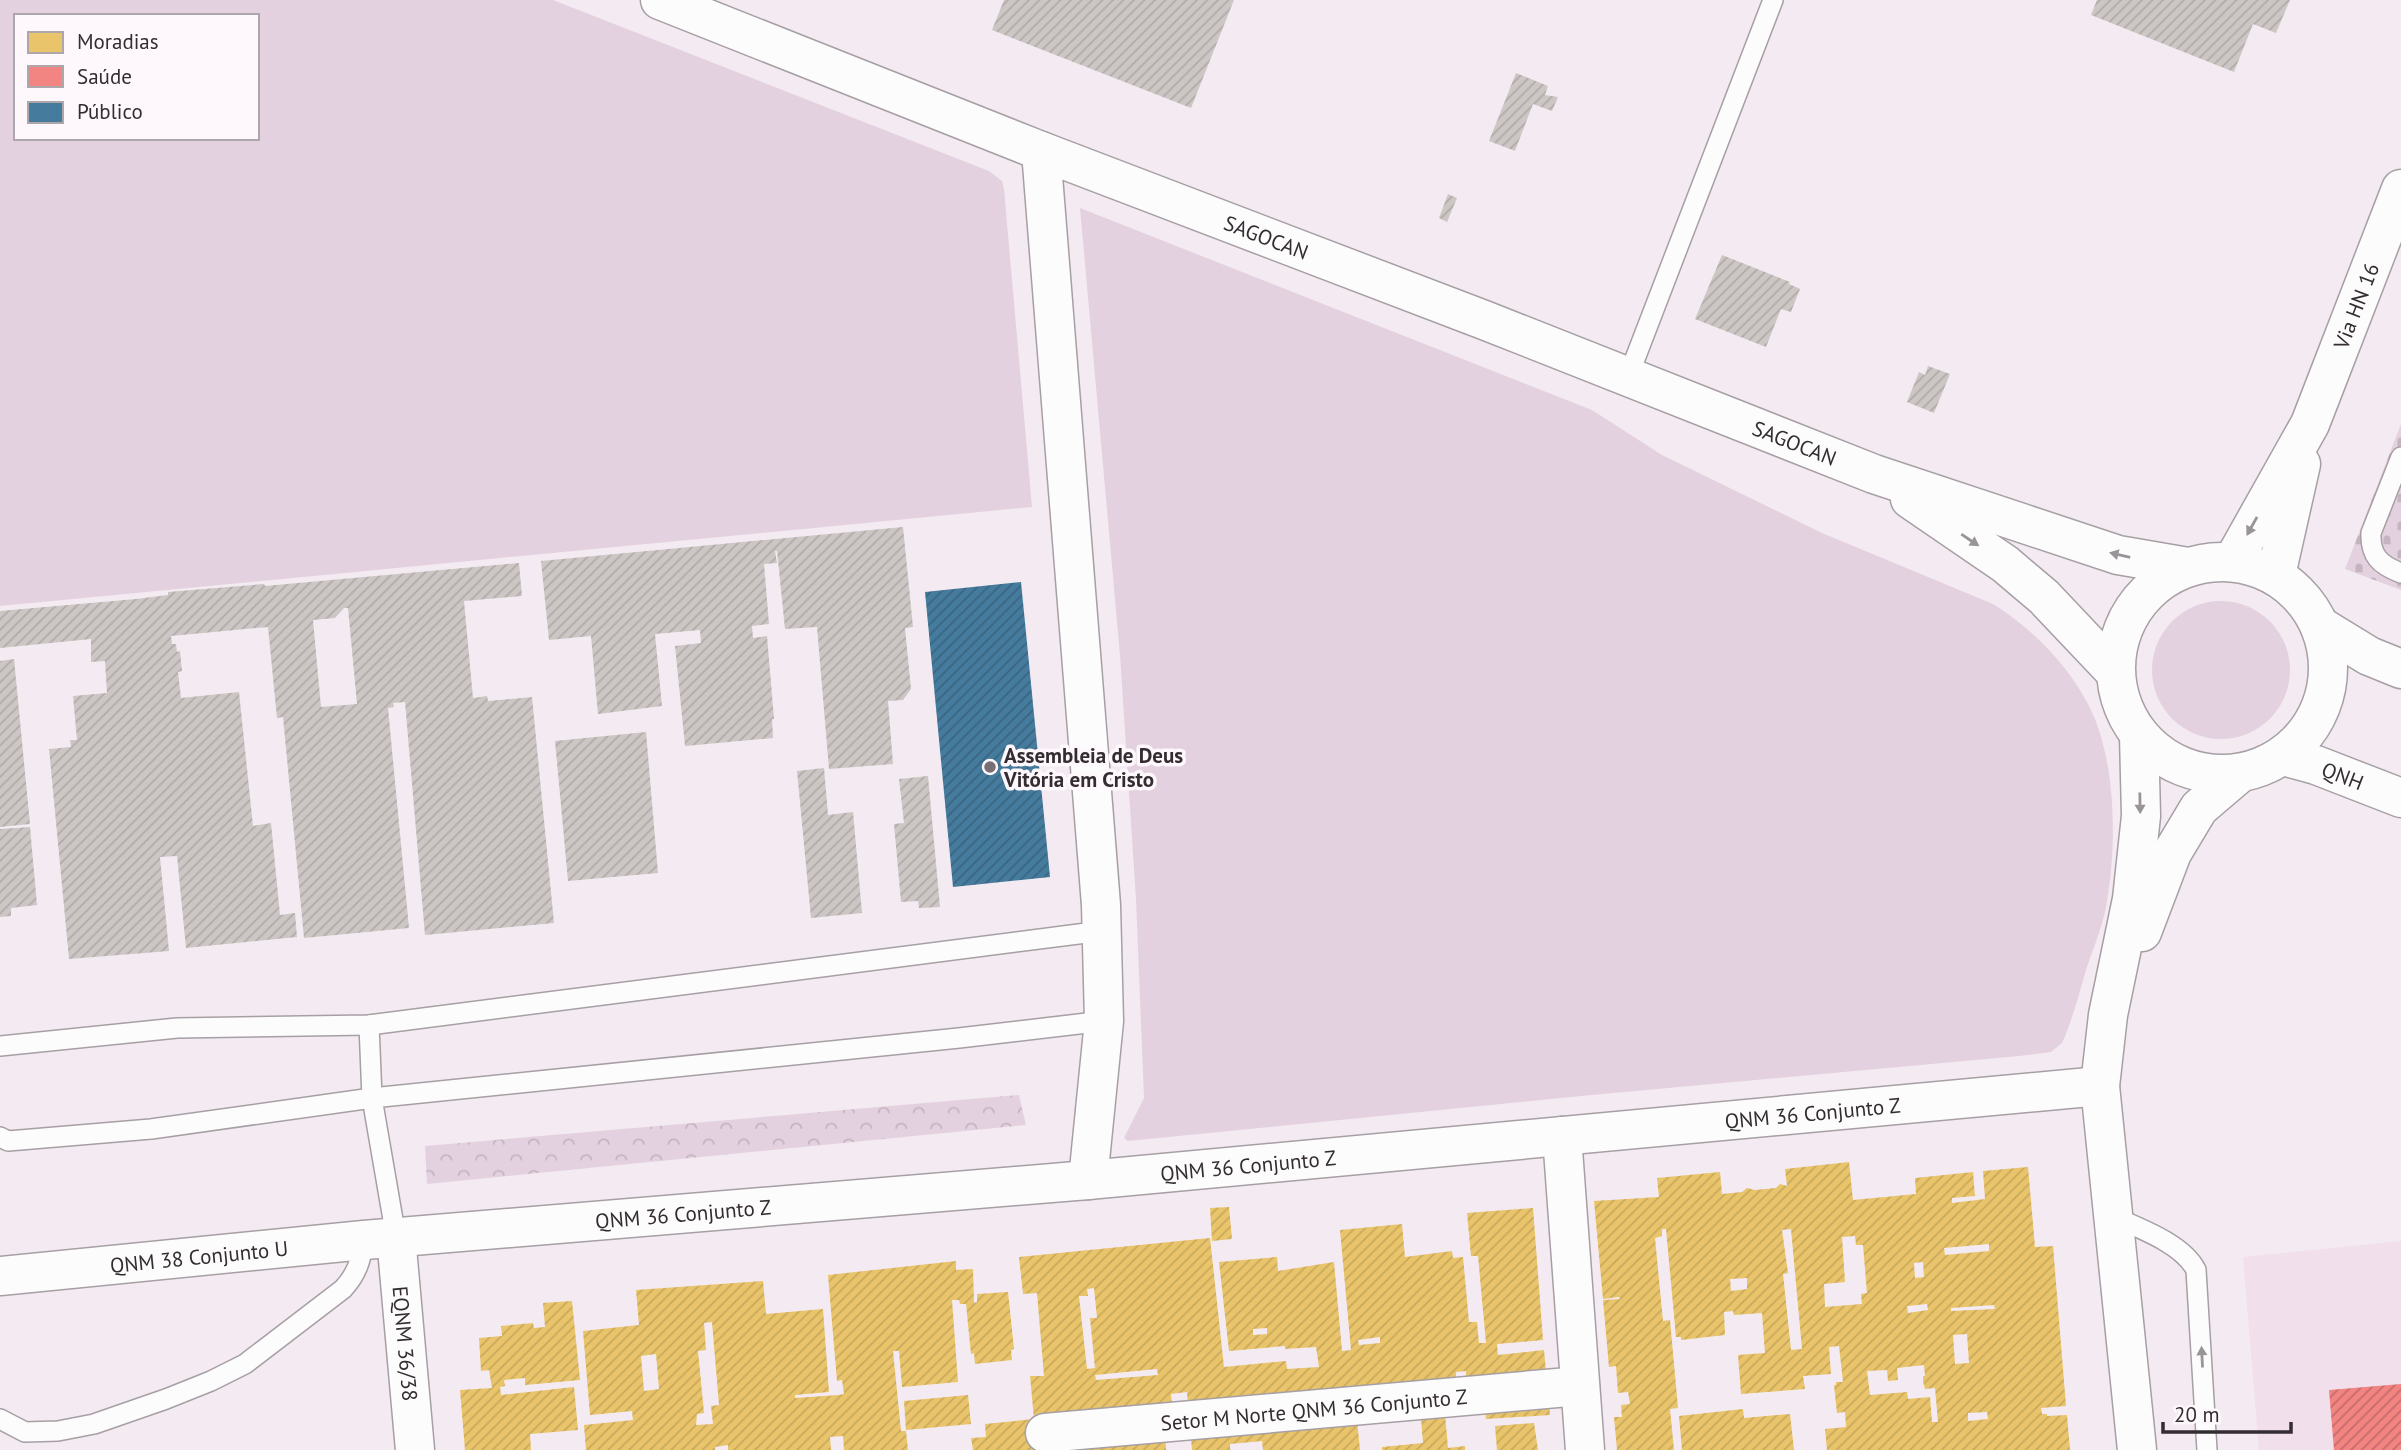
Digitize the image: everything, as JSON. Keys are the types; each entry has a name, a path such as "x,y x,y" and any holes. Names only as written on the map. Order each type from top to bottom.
{"street":[{"name":"SAGOCAN","path":"660,0 1874,474 2118,555 2188,567"},
{"path":"1041,151 1101,905 1104,1021 1088,1180"},
{"name":"Via HN 16","path":"2233,561 2310,424 2401,189"},
{"name":"Via HN 16","path":"2276,575 2310,424"},
{"name":"SAGOCAN","path":"1874,474 2005,564 2044,597 2115,672"},
{"path":"2108,1015 2172,853 2199,808 2240,773 2283,756 2305,734 2321,708 2329,678 2327,647 2320,625 2304,600 2276,575 2233,561 2188,567 2149,590 2123,628 2115,672 2125,716 2154,751 2195,772 2240,773"},
{"path":"2320,625 2369,656 2401,668"},
{"path":"2137,1450 2100,1086 2108,1015 2132,899 2141,816 2139,735"},
{"name":"QNH","path":"2283,756 2316,765 2401,799"},
{"name":"QNM 36 Conjunto Z","path":"380,1239 1088,1180 2100,1086"},
{"path":"1562,1136 1585,1450"},
{"name":"QNM 38 Conjunto U","path":"0,1276 380,1239"},
{"name":"EQNM 36/38","path":"380,1239 415,1450"},
{"name":"Setor M Norte QNM 36 Conjunto Z","path":"1045,1433 1580,1386"}],"lane":[{"path":"1628,377 1773,0"},
{"path":"2401,457 2371,533 2373,556 2382,564 2401,573"},
{"path":"0,1046 177,1028 369,1025 1101,931"},
{"path":"0,1137 8,1141 151,1129 372,1098 1104,1021"},
{"path":"0,1419 26,1432 58,1431 94,1424 211,1381 245,1364 354,1278 360,1263 380,1239 369,1025"},
{"path":"2113,1217 2148,1232 2179,1251 2192,1261 2196,1269 2207,1450"}],"shaded area":[{"path":"2401,1241 2401,1450 2259,1450 2243,1257"}],"green space":[{"path":"0,0 553,0 989,171 1002,181 1004,189 1032,507 0,606"},
{"path":"1080,208 1592,410 1662,455 1822,533 1993,604 2022,624 2060,663 2090,708 2105,752 2112,803 2112,854 2106,909 2062,1043 2051,1052 2019,1056 1128,1141 1124,1138 1144,1098 1136,899 1120,655"},
{"path":"2401,424 2401,590 2345,569"},
{"path":"2221,601 2247,607 2269,622 2284,644 2290,670 2284,696 2269,718 2247,733 2221,739 2195,733 2173,718 2158,696 2152,670 2158,644 2173,622 2195,607"},
{"path":"1019,1095 1026,1125 427,1184 425,1146"}],"building: Moradias":[{"path":"1849,1162 1853,1200 1916,1194 1915,1178 1973,1172 1975,1196 1952,1198 1952,1203 1985,1199 1983,1171 2028,1167 2035,1247 2053,1246 2066,1406 2041,1408 2042,1414 2047,1416 2067,1415 2070,1450 1827,1450 1825,1429 1846,1427 1845,1412 1837,1413 1834,1385 1836,1382 1843,1382 1839,1346 1829,1347 1831,1374 1803,1376 1805,1389 1741,1394 1738,1355 1765,1353 1762,1313 1734,1315 1733,1311 1724,1312 1725,1335 1681,1340 1681,1337 1676,1337 1666,1229 1662,1229 1662,1236 1655,1238 1663,1321 1670,1320 1678,1408 1670,1409 1674,1450 1617,1450 1614,1417 1622,1417 1621,1405 1630,1404 1628,1392 1618,1393 1616,1366 1609,1367 1603,1300 1620,1299 1603,1299 1594,1201 1659,1197 1657,1178 1720,1172 1722,1194 1742,1192 1747,1188 1776,1188 1780,1184 1787,1186 1785,1169","holes":["1791,1229 1802,1349 1791,1350 1783,1274 1788,1273 1782,1230","1855,1236 1856,1245 1863,1245 1867,1293 1861,1294 1862,1304 1825,1307 1824,1284 1845,1282 1842,1237","1989,1244 1989,1251 1945,1255 1944,1248","1923,1262 1924,1277 1915,1278 1914,1263","1747,1278 1747,1289 1731,1291 1730,1279","1927,1304 1928,1310 1908,1313 1907,1306","1994,1305 1995,1309 1951,1311 1951,1308","1967,1334 1969,1363 1955,1364 1953,1335","1924,1365 1925,1389 1935,1388 1938,1422 1932,1422 1930,1397 1908,1399 1907,1392 1870,1395 1867,1371 1887,1370 1888,1381 1898,1380 1897,1368","1987,1412 1988,1419 1968,1421 1968,1413"]},
{"path":"1229,1207 1232,1239 1212,1241 1210,1208"},
{"path":"1533,1208 1543,1340 1497,1344 1498,1355 1544,1350 1550,1415 1486,1419 1483,1379 1466,1380 1466,1371 1456,1372 1456,1380 1442,1381 1448,1448 1465,1446 1465,1450 1382,1450 1382,1447 1423,1443 1418,1383 1354,1390 1360,1450 1263,1450 1262,1441 1230,1444 1230,1450 1192,1450 1190,1427 1165,1430 1166,1450 973,1450 971,1438 986,1437 985,1424 1034,1419 1030,1376 1044,1376 1037,1293 1023,1294 1019,1257 1210,1238 1224,1367 1286,1361 1287,1369 1319,1367 1316,1347 1285,1349 1285,1346 1229,1351 1219,1262 1277,1257 1278,1271 1334,1262 1342,1351 1351,1350 1340,1230 1402,1224 1405,1257 1452,1251 1453,1258 1463,1257 1469,1322 1477,1322 1479,1343 1486,1343 1478,1256 1471,1256 1467,1213","holes":["1094,1288 1097,1318 1090,1318 1095,1368 1087,1369 1079,1296 1088,1296 1087,1289","1267,1328 1267,1334 1253,1335 1253,1329","1380,1337 1380,1343 1359,1345 1358,1340","1157,1369 1158,1375 1096,1380 1095,1375","1187,1392 1188,1405 1172,1406 1171,1394"]},
{"path":"956,1261 956,1270 973,1269 974,1303 977,1302 977,1294 1008,1292 1014,1349 1011,1350 1012,1360 975,1364 974,1353 971,1354 966,1304 952,1300 958,1382 902,1387 899,1351 893,1351 901,1431 906,1431 908,1450 844,1450 843,1436 830,1437 831,1450 728,1450 728,1445 715,1447 715,1450 586,1450 584,1425 633,1420 632,1411 590,1415 583,1331 639,1325 636,1290 763,1281 766,1314 823,1309 829,1392 795,1395 795,1398 844,1394 842,1380 837,1381 828,1275","holes":["712,1322 719,1405 711,1406 713,1424 696,1425 697,1414 704,1413 698,1351 706,1350 704,1323","656,1354 659,1389 644,1391 641,1356"]},
{"path":"572,1301 580,1380 525,1385 525,1378 504,1380 505,1386 500,1387 501,1395 574,1387 578,1430 530,1434 531,1450 465,1450 460,1390 492,1388 489,1370 481,1371 479,1338 502,1336 501,1326 533,1323 534,1328 545,1327 543,1303"},
{"path":"968,1395 971,1424 906,1430 904,1401"},
{"path":"1743,1409 1744,1418 1790,1414 1794,1450 1682,1450 1679,1416"},
{"path":"1534,1423 1538,1450 1497,1450 1495,1426"}],"building: Saúde":[{"path":"2401,1384 2401,1450 2334,1450 2329,1390"}],"building: Público":[{"name":"Assembleia de Deus Vitória em Cristo","path":"1021,582 1050,877 953,887 925,592"}],"building: Outros":[{"path":"1004,0 1234,0 1191,108 992,30"},
{"path":"2097,0 2290,0 2276,33 2253,24 2234,72 2091,15"},
{"path":"1516,73 1548,86 1545,95 1558,97 1552,111 1533,104 1515,151 1489,141"},
{"path":"1448,194 1457,198 1447,222 1439,218"},
{"path":"1722,255 1790,282 1789,284 1800,289 1791,312 1781,309 1766,347 1695,319"},
{"path":"1928,366 1950,374 1934,413 1907,402 1919,372 1925,375"},
{"path":"903,527 913,627 905,628 911,689 903,700 888,701 893,764 829,769 817,627 785,629 777,551 777,563 764,564 769,624 752,626 753,638 767,636 774,719 773,738 685,746 675,646 701,643 700,630 655,634 662,706 598,714 591,636 549,640 541,561"},
{"path":"519,563 522,596 464,601 473,698 487,696 488,701 532,697 554,923 425,935 405,702 393,703 394,707 388,708 409,928 304,938 283,717 277,718 268,627 171,636 172,644 176,644 177,652 180,651 182,671 178,672 181,698 239,692 253,826 271,823 280,915 295,913 297,937 186,948 177,856 160,857 169,951 69,959 49,749 71,747 70,740 77,740 73,696 107,693 105,661 91,662 91,639 0,648 0,611 136,599 168,595 168,592","holes":["344,608 348,608 357,704 321,707 313,620 335,618"]},
{"path":"14,659 30,824 0,827 0,661"},
{"path":"646,732 658,873 568,881 555,741"},
{"path":"824,768 828,815 853,812 862,913 811,918 797,771"},
{"path":"928,776 940,907 919,908 918,901 901,902 894,824 904,823 899,779"},
{"path":"30,827 37,905 11,908 11,916 0,917 0,829"}],"place":[{"name":"Assembleia de Deus Vitória em Cristo","path":"990,767"}]}
